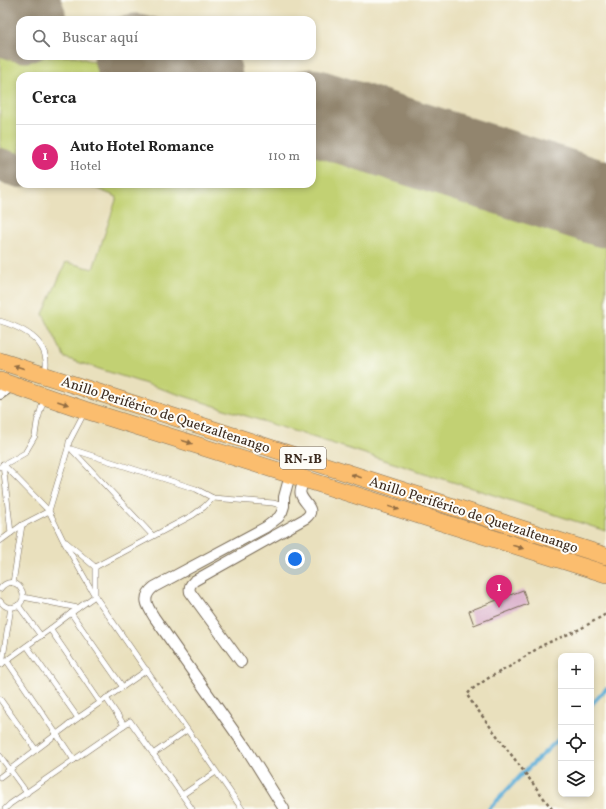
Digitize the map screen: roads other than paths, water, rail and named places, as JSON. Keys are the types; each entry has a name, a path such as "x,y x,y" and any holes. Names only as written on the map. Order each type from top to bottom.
{"highway":[{"name":"Anillo Periférico de Quetzaltenango","path":"0,361 606,556"},
{"name":"Anillo Periférico de Quetzaltenango","path":"4,387 45,396 85,410 606,574"}],"street":[{"path":"284,809 246,748 154,616 146,601 147,595 154,587 266,527 279,517 284,506 284,497 297,477"},
{"path":"241,662 189,589 194,581 309,516 310,510 300,494 297,477"}],"lane":[{"path":"0,320 21,328 35,338 46,356 45,375"},
{"path":"2,466 25,453 35,436 37,422 45,396"},
{"path":"0,541 22,525 49,511 70,449 70,442 85,410"},
{"path":"70,449 196,489 213,498 273,503 284,506"},
{"path":"70,449 153,536"},
{"path":"2,466 49,511 63,540 95,596 242,809"},
{"path":"2,466 11,533"},
{"path":"95,568 193,515 213,498"},
{"path":"13,583 22,525"},
{"path":"63,540 95,568 95,596"},
{"path":"0,602 10,608 18,605 23,597 20,586 10,582 1,585"},
{"path":"3,663 95,596"},
{"path":"23,597 78,608"},
{"path":"18,605 41,636"},
{"path":"10,608 3,663 74,760"},
{"path":"71,613 122,686"},
{"path":"50,630 100,702"},
{"path":"27,646 78,718"},
{"path":"0,777 56,734 122,686 147,670"},
{"path":"106,698 124,725"},
{"path":"0,699 36,750"},
{"path":"5,809 130,721 192,809"},
{"path":"154,754 187,730"},
{"path":"0,756 27,793"},
{"path":"182,795 216,772"}],"waterway":[{"path":"594,702 606,689"},
{"path":"489,809 524,772 558,740"}],"place":[{"name":"Auto Hotel Romance","path":"499,608"}]}
